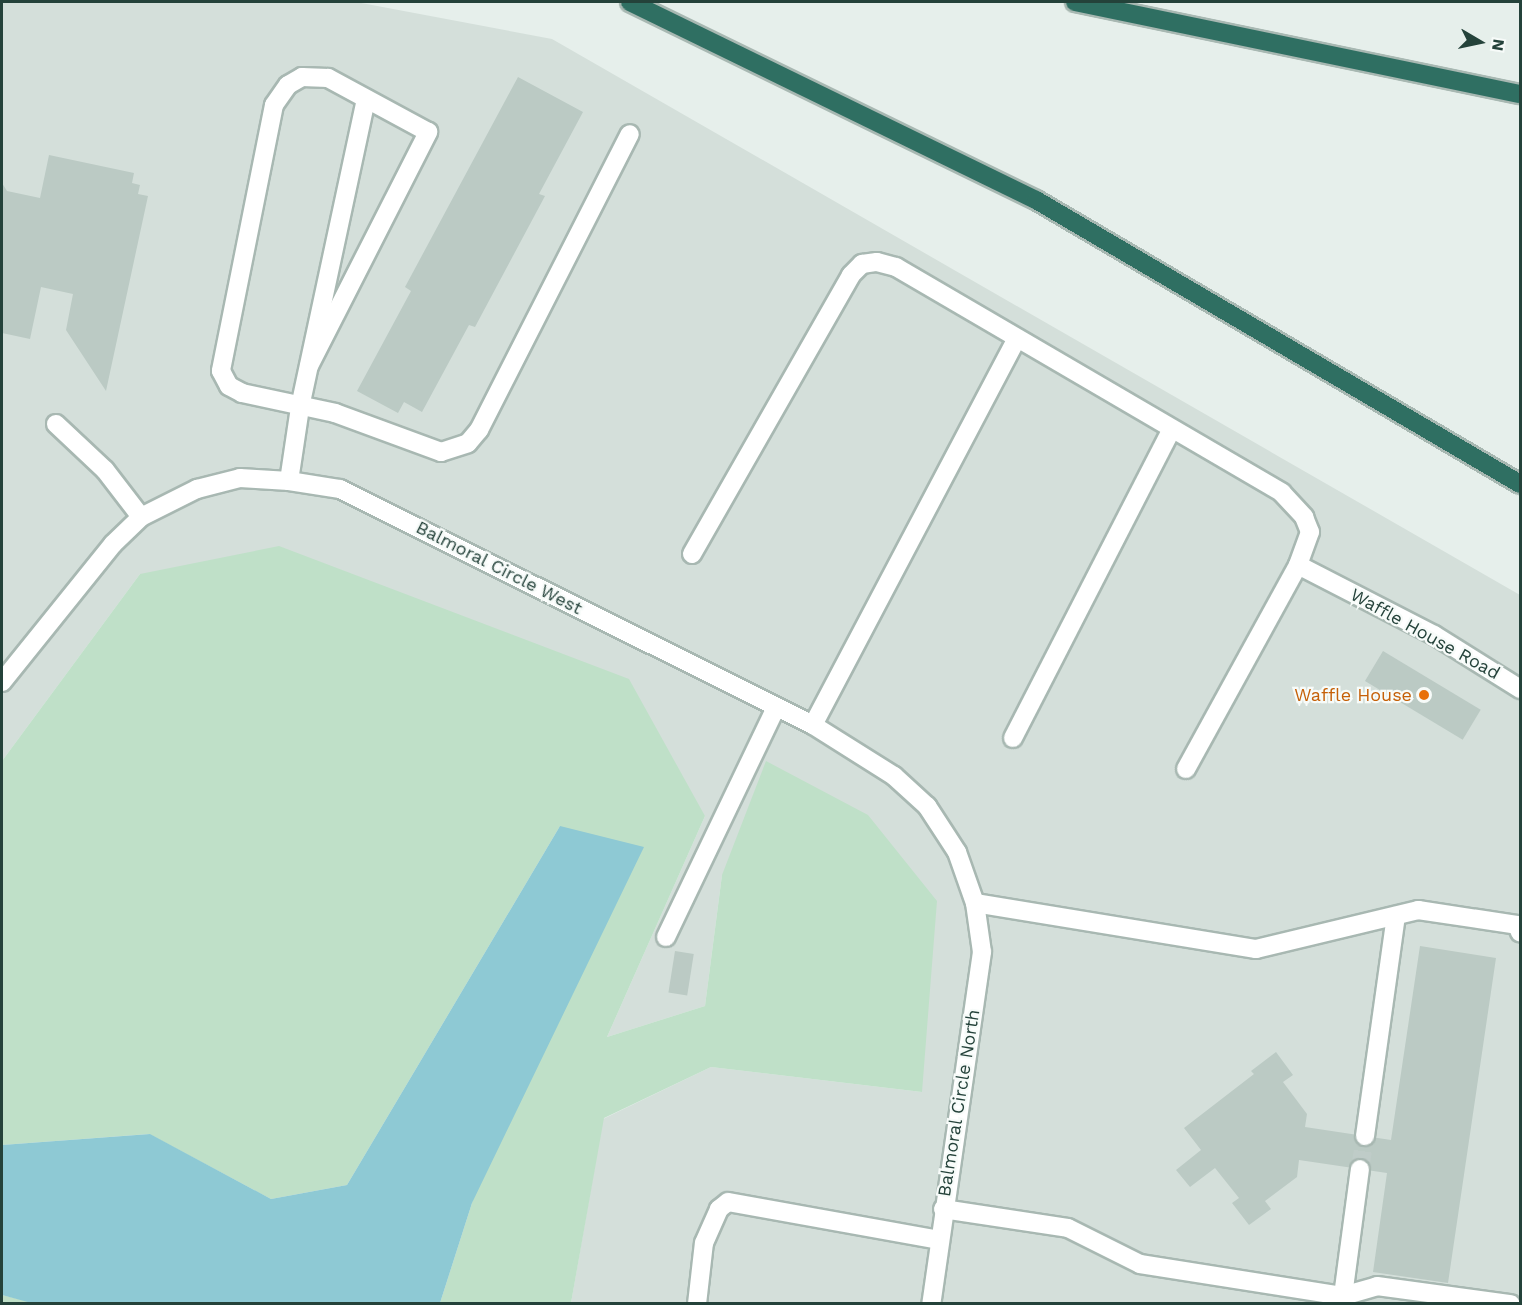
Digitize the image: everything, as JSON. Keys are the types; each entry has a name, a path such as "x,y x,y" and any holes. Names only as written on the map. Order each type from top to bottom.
{"highway":[{"path":"630,2 1036,200 1521,484"},
{"path":"1076,2 1521,94"}],"street":[{"path":"309,366 428,132 317,76 288,85 274,105 221,371 229,386 242,393 368,424 430,450 455,450 468,443 479,430 630,134"},
{"path":"289,481 300,407 366,99"},
{"path":"692,554 851,276 862,264 878,262 896,267 1282,493 1304,517 1310,532 1298,565 1186,770"},
{"path":"813,725 1017,338"},
{"path":"56,424 105,470 141,517"},
{"path":"1013,738 1171,430"},
{"name":"Balmoral Circle West","path":"2,682 113,544 141,517 196,489 240,478 289,481 340,489 813,725 894,776 927,806 957,852 975,903"},
{"name":"Waffle House Road","path":"1298,565 1327,582 1434,635 1521,689"},
{"path":"666,937 776,707"},
{"path":"975,903 1256,949 1418,910 1516,925 1521,932"},
{"name":"Balmoral Circle North","path":"931,1304 982,952 975,903"},
{"path":"1365,1136 1396,916"},
{"path":"1343,1296 1360,1169"},
{"path":"697,1304 704,1243 719,1209 728,1203 940,1240"},
{"path":"943,1209 1068,1228 1140,1264 1343,1296 1377,1286 1511,1304"}],"shaded area":[{"path":"2,2 356,2 552,39 1520,595 1520,1303 571,1303 603,1119 711,1067 922,1092 722,875 705,1006 607,1037 705,816 140,574 2,761"}],"green space":[{"path":"279,546 629,679 705,816 607,1037 705,1006 722,875 766,761 868,815 937,901 922,1092 711,1067 604,1118 571,1303 440,1303 472,1203 560,826 347,1185 271,1199 149,1134 2,1145 2,761 140,574"},
{"path":"2,1295 35,1303 2,1303"}],"water":[{"path":"560,826 644,847 472,1203 440,1303 35,1304 2,1295 2,1145 150,1134 271,1199 347,1185"}],"building":[{"path":"518,77 583,112 539,194 545,196 475,327 469,325 422,412 404,402 398,413 357,391 411,291 405,287"},
{"path":"49,155 134,173 132,183 140,185 138,194 148,196 106,391 66,330 73,294 41,287 30,339 2,333 2,183 7,191 40,198"},
{"name":"Waffle House","path":"1383,651 1481,710 1463,740 1365,681"},
{"path":"1420,946 1496,958 1448,1283 1373,1272 1387,1173 1299,1160 1297,1177 1265,1201 1271,1209 1249,1225 1232,1203 1239,1198 1215,1168 1190,1187 1176,1170 1201,1150 1184,1128 1254,1074 1251,1071 1276,1052 1293,1075 1283,1082 1307,1114 1305,1127 1391,1140"},
{"path":"675,951 694,954 687,995 668,992"}],"tunnel":[{"path":"1360,1169 1365,1136"}],"place":[{"name":"Waffle House","path":"1424,695"}]}
